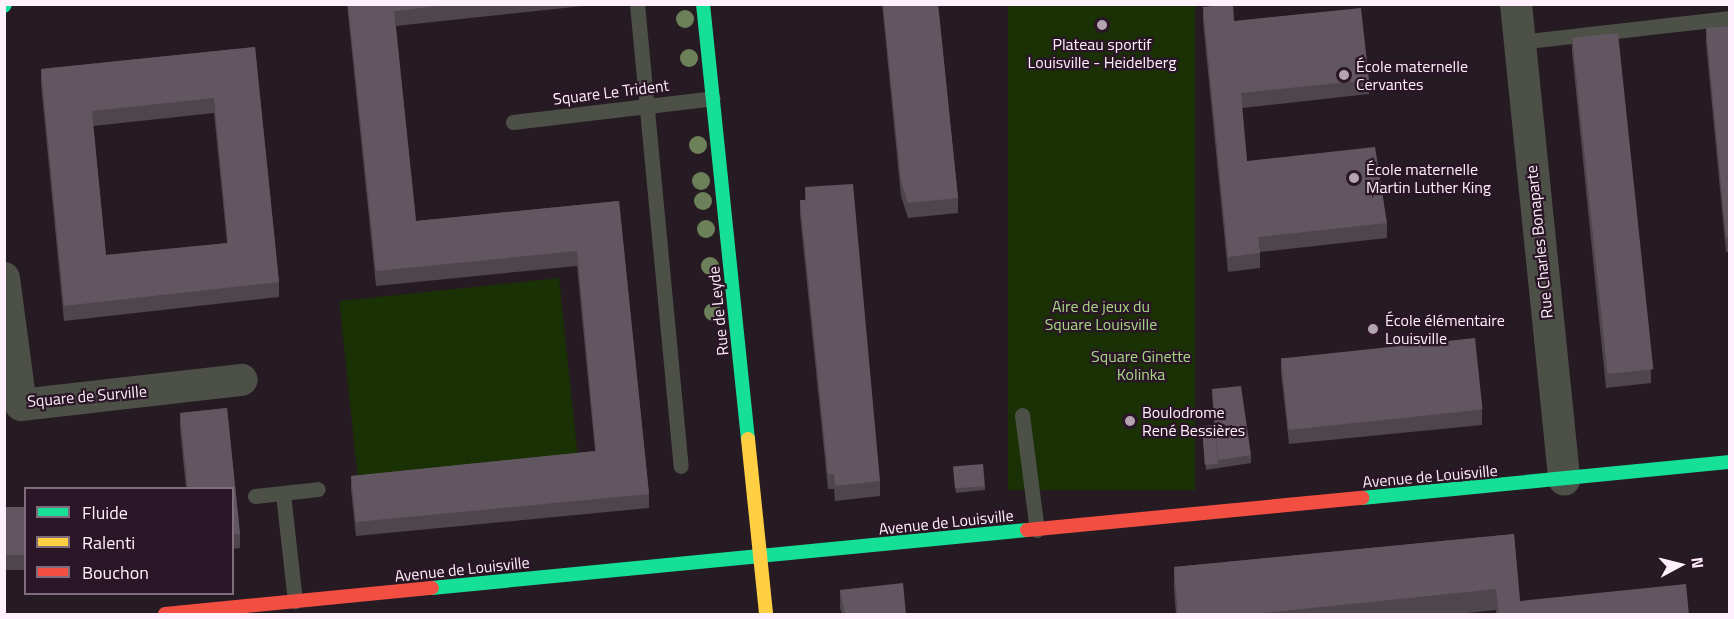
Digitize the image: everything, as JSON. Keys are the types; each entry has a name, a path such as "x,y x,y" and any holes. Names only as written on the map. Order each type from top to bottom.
{"street":[{"name":"Rue de Leyde","path":"703,4 766,615"},
{"name":"Rue Charles Bonaparte","path":"1516,4 1564,480"},
{"name":"Square de Surville","path":"4,278 21,405 242,380"},
{"name":"Avenue de Louisville","path":"165,615 296,608 759,555 1564,480 1730,462"}],"lane":[{"path":"637,4 681,466"},
{"path":"1519,42 1730,18"},
{"name":"Square Le Trident","path":"513,122 713,98"},
{"path":"1022,415 1037,530"},
{"path":"255,496 318,489"},
{"path":"283,494 296,608"}],"green space":[{"name":"Square Ginette Kolinka","path":"1008,5 1195,5 1195,490 1008,490"},
{"path":"559,278 578,459 358,482 339,301"}],"building":[{"path":"348,4 458,4 394,11 416,221 619,201 649,494 356,522 351,476 596,451 577,251 376,271"},
{"path":"883,4 938,4 958,198 908,203 901,181"},
{"path":"1233,4 1234,21 1361,8 1369,80 1241,93 1247,161 1375,147 1387,223 1258,237 1260,253 1228,257 1203,7"},
{"path":"1730,26 1730,237 1726,237 1706,28"},
{"path":"1618,33 1653,369 1608,374 1572,38"},
{"path":"255,47 279,282 64,306 41,69","holes":["214,98 228,243 106,255 92,111"]},
{"path":"853,184 880,481 835,486 834,474 828,474 800,200 806,200 805,187"},
{"path":"1475,338 1483,410 1289,430 1281,358"},
{"path":"1241,386 1251,455 1218,460 1212,389"},
{"path":"227,408 240,534 234,534 234,487 188,487 180,413"},
{"path":"1215,425 1218,464 1205,465 1202,426"},
{"path":"983,464 985,486 955,489 953,467"},
{"path":"4,507 24,507 24,555 4,555"},
{"path":"1514,534 1520,601 1686,584 1689,615 1499,615 1496,589 1244,615 1178,615 1174,567"},
{"path":"903,583 906,615 845,615 840,590"}],"traffic: fast":[{"path":"703,4 748,439"},
{"path":"1362,498 1730,462"},
{"path":"432,588 1027,530"}],"traffic: slow":[{"path":"748,439 766,614"}],"traffic: jam":[{"path":"1027,530 1362,498"},
{"path":"165,614 432,588"}],"place":[{"name":"Plateau sportif Louisville - Heidelberg","path":"1102,25"},
{"name":"École maternelle Cervantes","path":"1344,75"},
{"name":"École maternelle Martin Luther King","path":"1354,178"},
{"name":"École élémentaire Louisville","path":"1373,329"},
{"name":"Boulodrome René Bessières","path":"1130,421"}],"park label":[{"name":"Aire de jeux du Square Louisville","path":"1101,315"}]}
